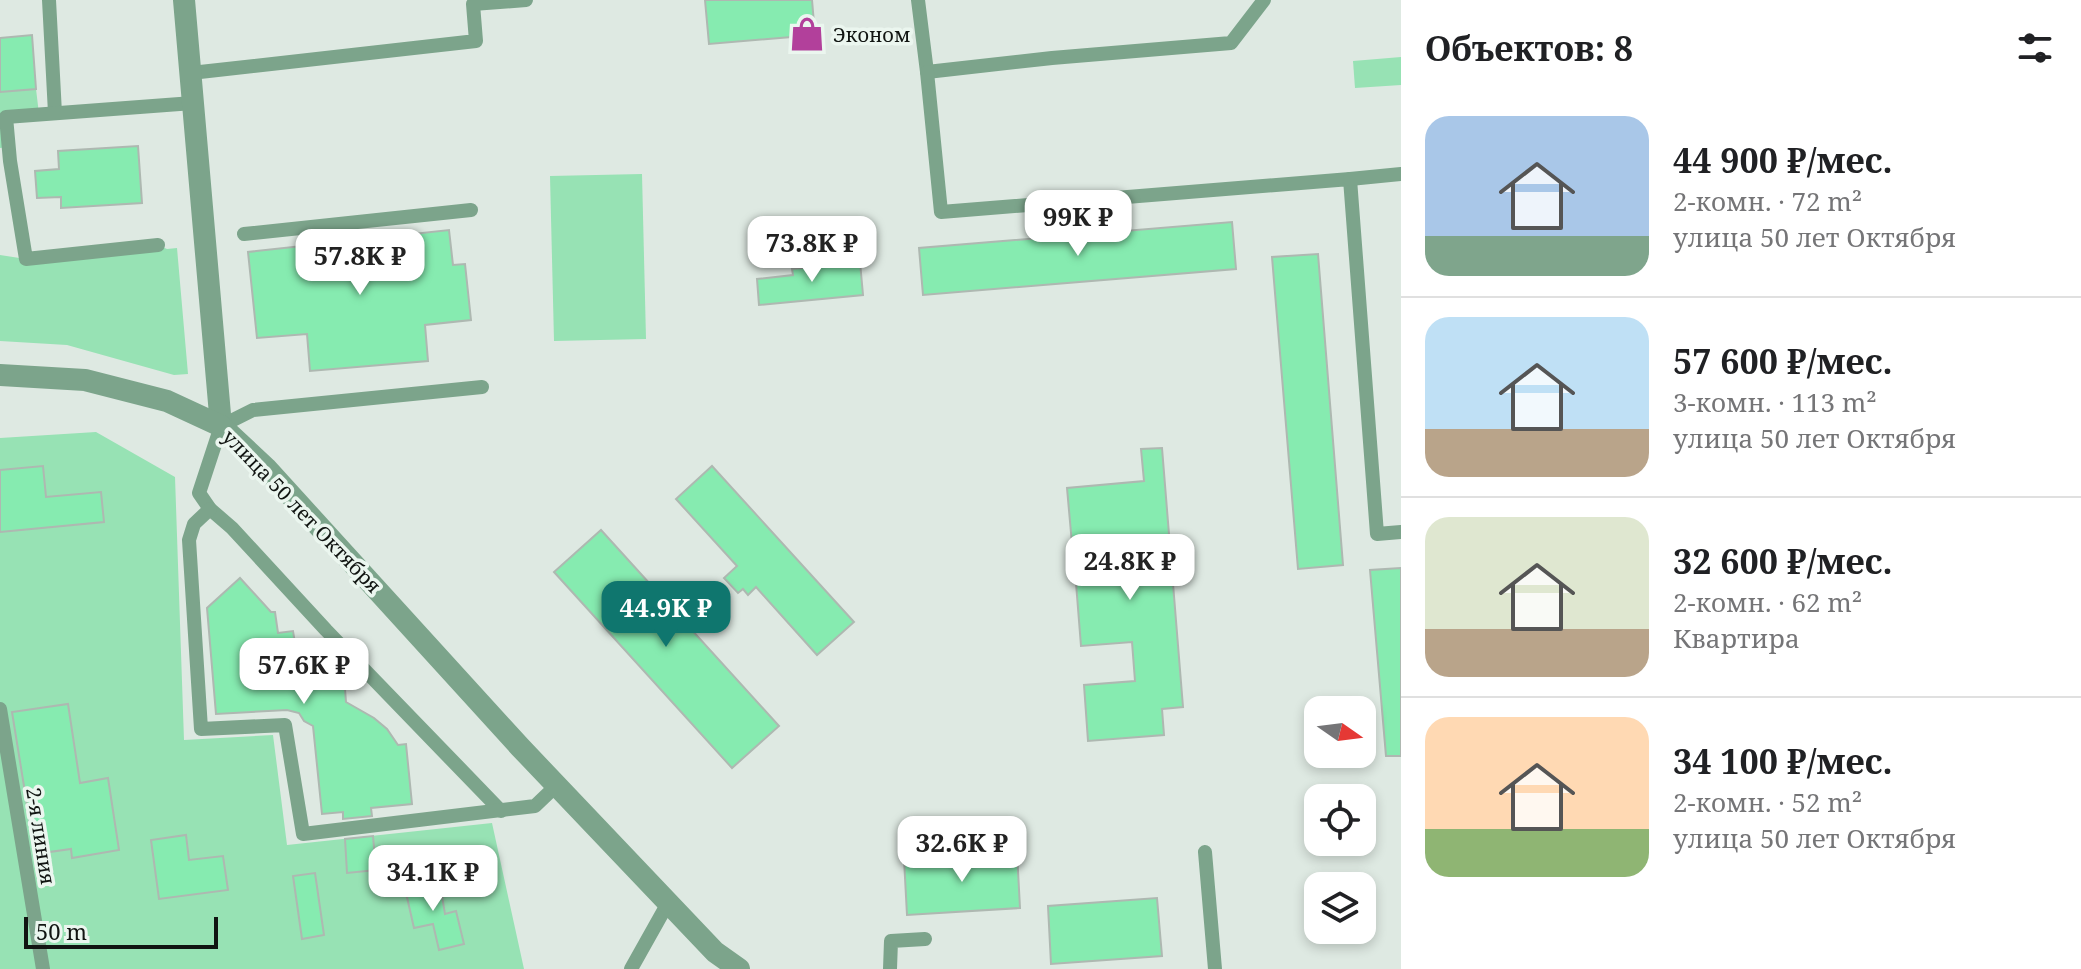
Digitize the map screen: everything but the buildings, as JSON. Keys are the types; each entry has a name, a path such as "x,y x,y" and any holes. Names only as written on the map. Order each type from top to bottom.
{"street":[{"path":"184,0 221,426"},
{"name":"улица 50 лет Октября","path":"0,375 85,380 132,390 167,401 221,426 266,468 668,903 715,952 739,969"}],"lane":[{"path":"49,0 55,113"},
{"path":"191,73 476,41 473,2 526,0"},
{"path":"918,0 941,212 1401,174"},
{"path":"927,72 1231,43 1264,0"},
{"path":"158,245 26,259 5,162 6,117 193,103"},
{"path":"1350,179 1377,534 1401,532"},
{"path":"244,234 471,210"},
{"path":"482,387 253,410 221,426 199,493 210,509 232,528 501,811"},
{"path":"210,509 194,524 189,540 201,729 285,725 303,834 535,806 557,785"},
{"name":"2-я линия","path":"0,709 43,969"},
{"path":"1205,852 1215,969"},
{"path":"632,968 648,933 668,903"},
{"path":"890,969 891,941 925,939"}],"green space":[{"path":"1401,57 1401,85 1355,88 1353,61"},
{"path":"36,89 39,114 7,117 9,147 0,148 0,92"},
{"path":"642,174 646,339 554,341 550,176"},
{"path":"158,245 167,249 177,248 188,374 174,375 67,345 0,341 0,255 26,259"},
{"path":"96,432 175,477 184,740 273,735 287,845 492,823 524,969 0,969 0,438"}],"place":[{"name":"Эконом","path":"807,34"}]}
